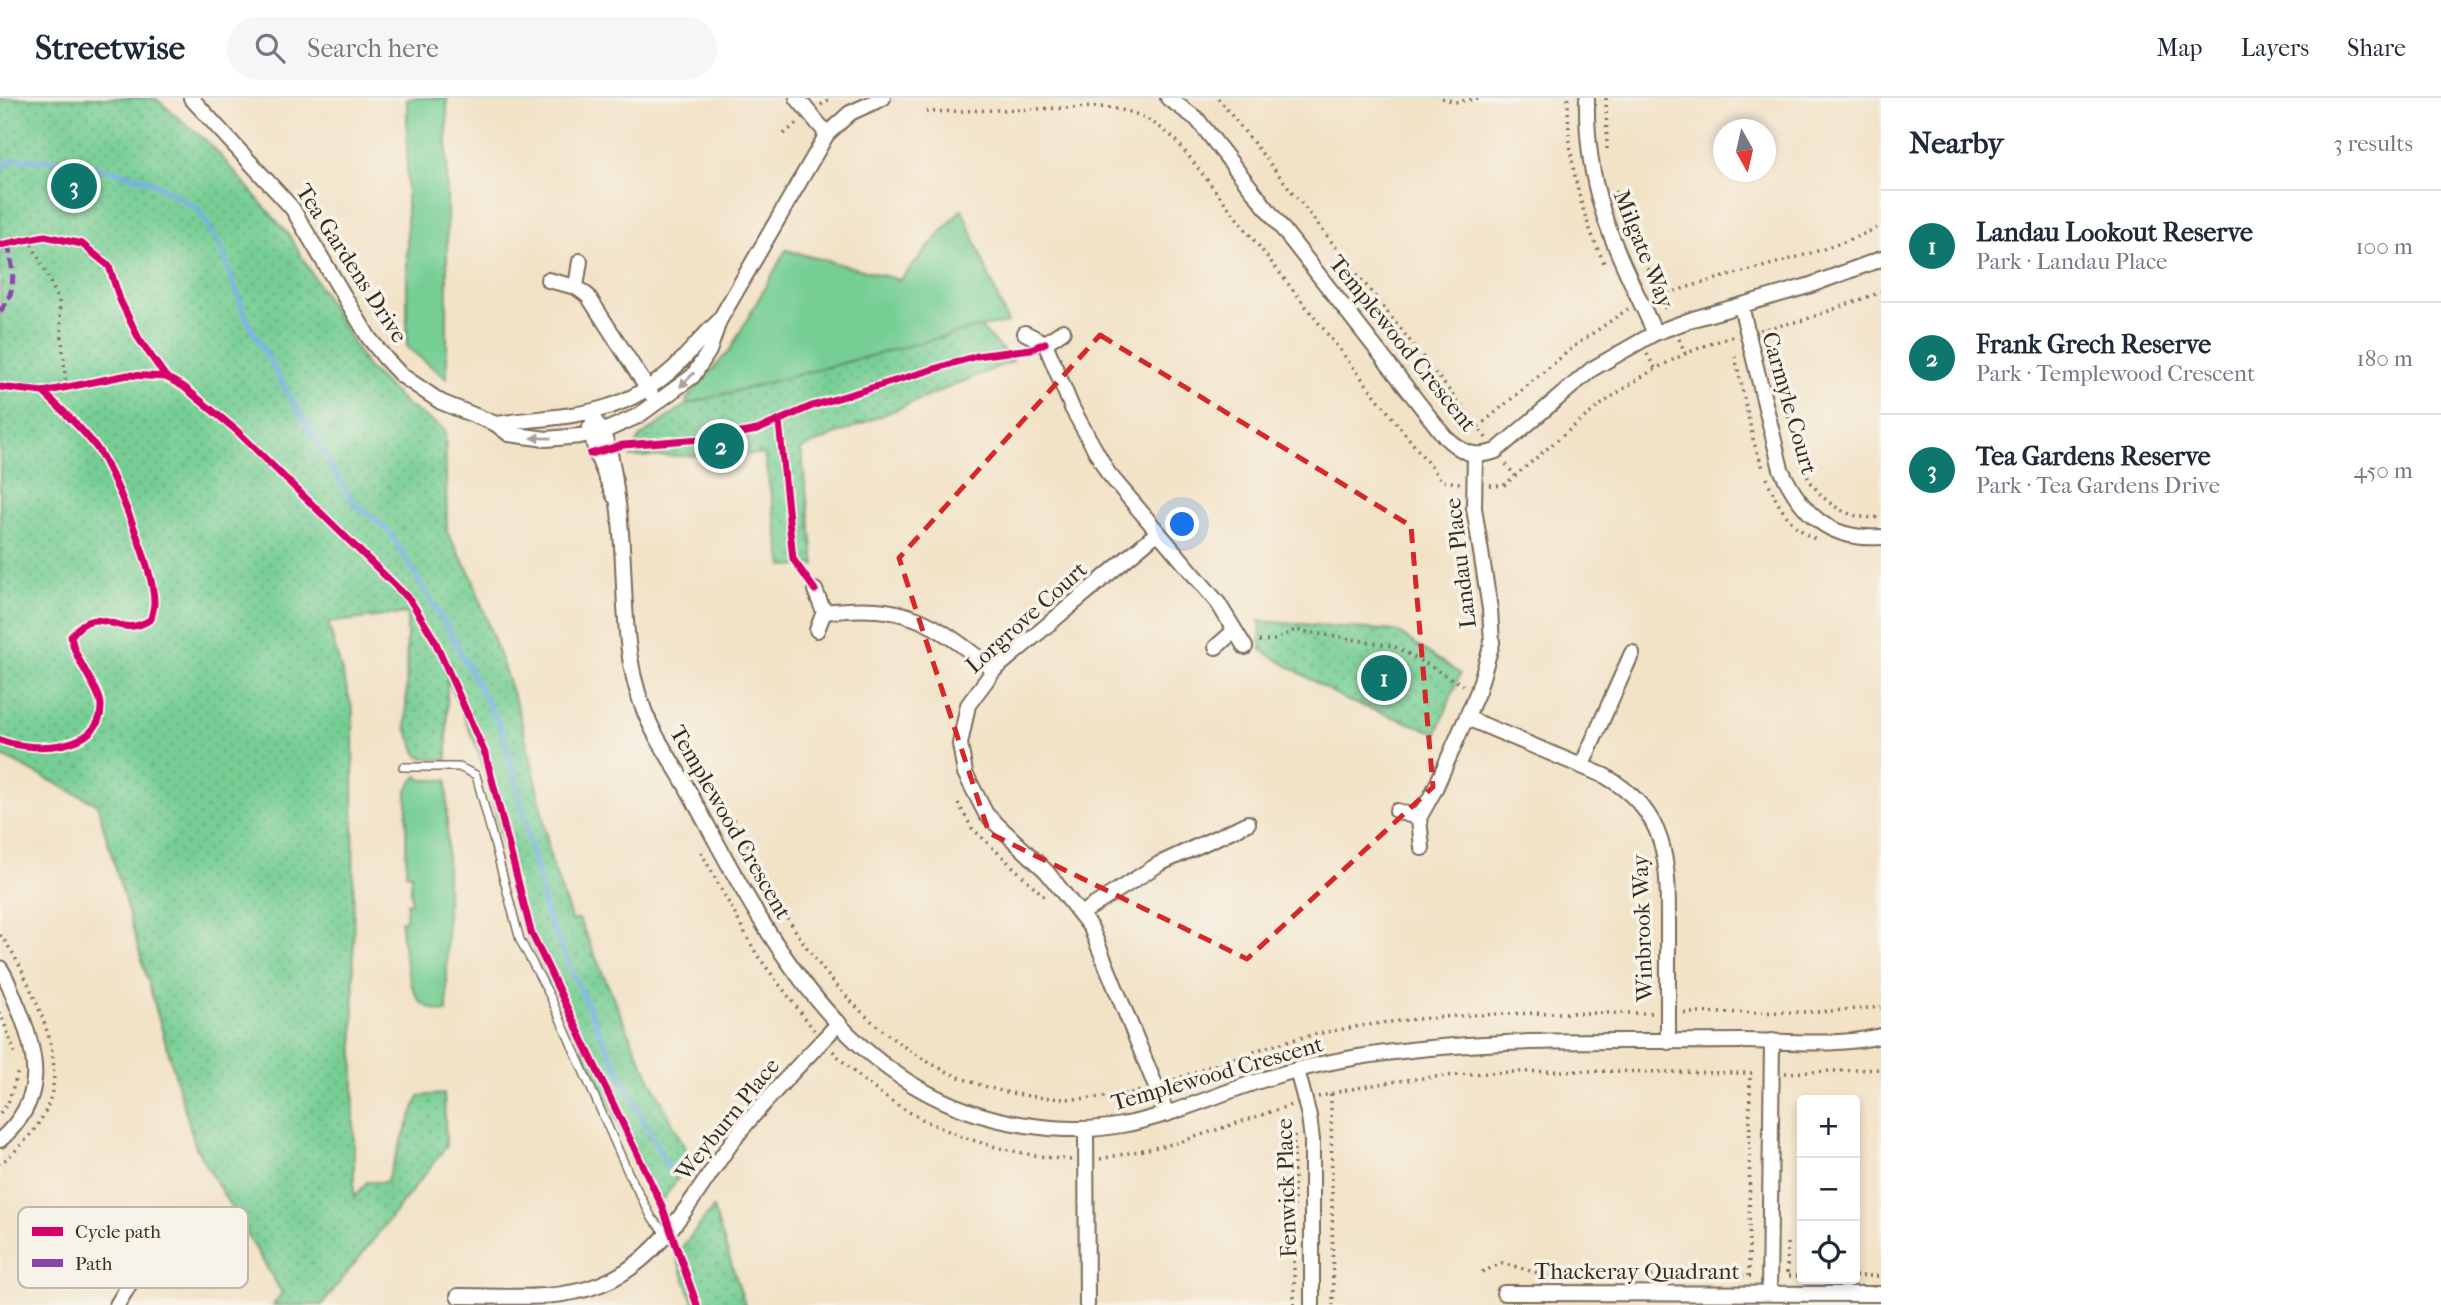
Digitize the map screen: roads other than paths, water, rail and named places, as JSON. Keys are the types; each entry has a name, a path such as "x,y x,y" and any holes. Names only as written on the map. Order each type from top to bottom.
{"street":[{"name":"Tea Gardens Drive","path":"191,98 292,208 369,338 401,374 440,402 496,424 509,434 527,438 597,433"},
{"path":"797,98 827,134"},
{"path":"597,433 657,404 683,385 701,364 719,321 827,134 850,113 883,98"},
{"name":"Templewood Crescent","path":"1168,98 1197,119 1445,436 1459,450 1475,455 1496,451 1592,369 1655,333 1808,286 1880,259"},
{"name":"Milgate Way","path":"1587,98 1591,175 1606,225 1655,333"},
{"path":"576,287 580,261"},
{"path":"548,280 576,287 588,296 657,404"},
{"name":"Carmyle Court","path":"1741,306 1781,469 1792,493 1808,513 1826,526 1868,538 1881,537"},
{"path":"590,414 646,388 673,369 719,321"},
{"path":"1045,343 1063,331"},
{"path":"1025,333 1045,343 1072,408 1095,452 1118,487 1218,603 1245,647"},
{"name":"Tea Gardens Drive","path":"496,424 590,414"},
{"name":"Templewood Crescent","path":"590,414 615,468 622,532 625,630 635,681 646,716 782,956 839,1023 877,1062 924,1093 960,1109 1004,1122 1086,1130 1167,1114 1297,1070 1435,1047 1668,1042 1816,1043 1881,1036"},
{"name":"Landau Place","path":"1419,818 1489,662 1492,628 1476,531 1475,455"},
{"name":"Lorgrove Court","path":"1157,533 994,670 974,694 964,717 960,744 965,773 977,801 994,824 1047,872 1082,913 1101,949 1167,1114"},
{"path":"815,590 824,612 817,630"},
{"path":"824,612 865,608 907,614 946,631 994,670"},
{"path":"1216,647 1234,631"},
{"path":"1582,765 1632,653"},
{"name":"Winbrook Way","path":"1466,718 1582,765 1625,788 1639,800 1658,830 1668,869 1668,1042"},
{"path":"1396,811 1419,818 1422,848"},
{"path":"1082,913 1159,864 1248,823"},
{"path":"0,968 25,1025 36,1062 33,1091 23,1117 0,1140"},
{"name":"Weyburn Place","path":"458,1296 550,1295 597,1286 634,1265 667,1234 744,1126 839,1023"},
{"name":"Thackeray Quadrant","path":"1769,1293 1773,1041"},
{"name":"Fenwick Place","path":"1297,1070 1312,1140 1312,1305"},
{"path":"1086,1130 1087,1305"},
{"path":"117,1305 127,1288"},
{"name":"Thackeray Quadrant","path":"1504,1293 1881,1294"}],"lane":[{"path":"403,767 459,767 476,775 520,940 550,996 628,1172 652,1218 667,1234"}],"waterway":[{"path":"0,169 14,159 76,162 149,180 197,208 220,245 246,318 288,394 353,502 389,531 448,629 498,722 511,760 546,913 600,1033 669,1170"}],"place":[{"name":"Tea Gardens Reserve","path":"74,186"},
{"name":"Frank Grech Reserve","path":"721,446"},
{"name":"Landau Lookout Reserve","path":"1384,678"}]}
